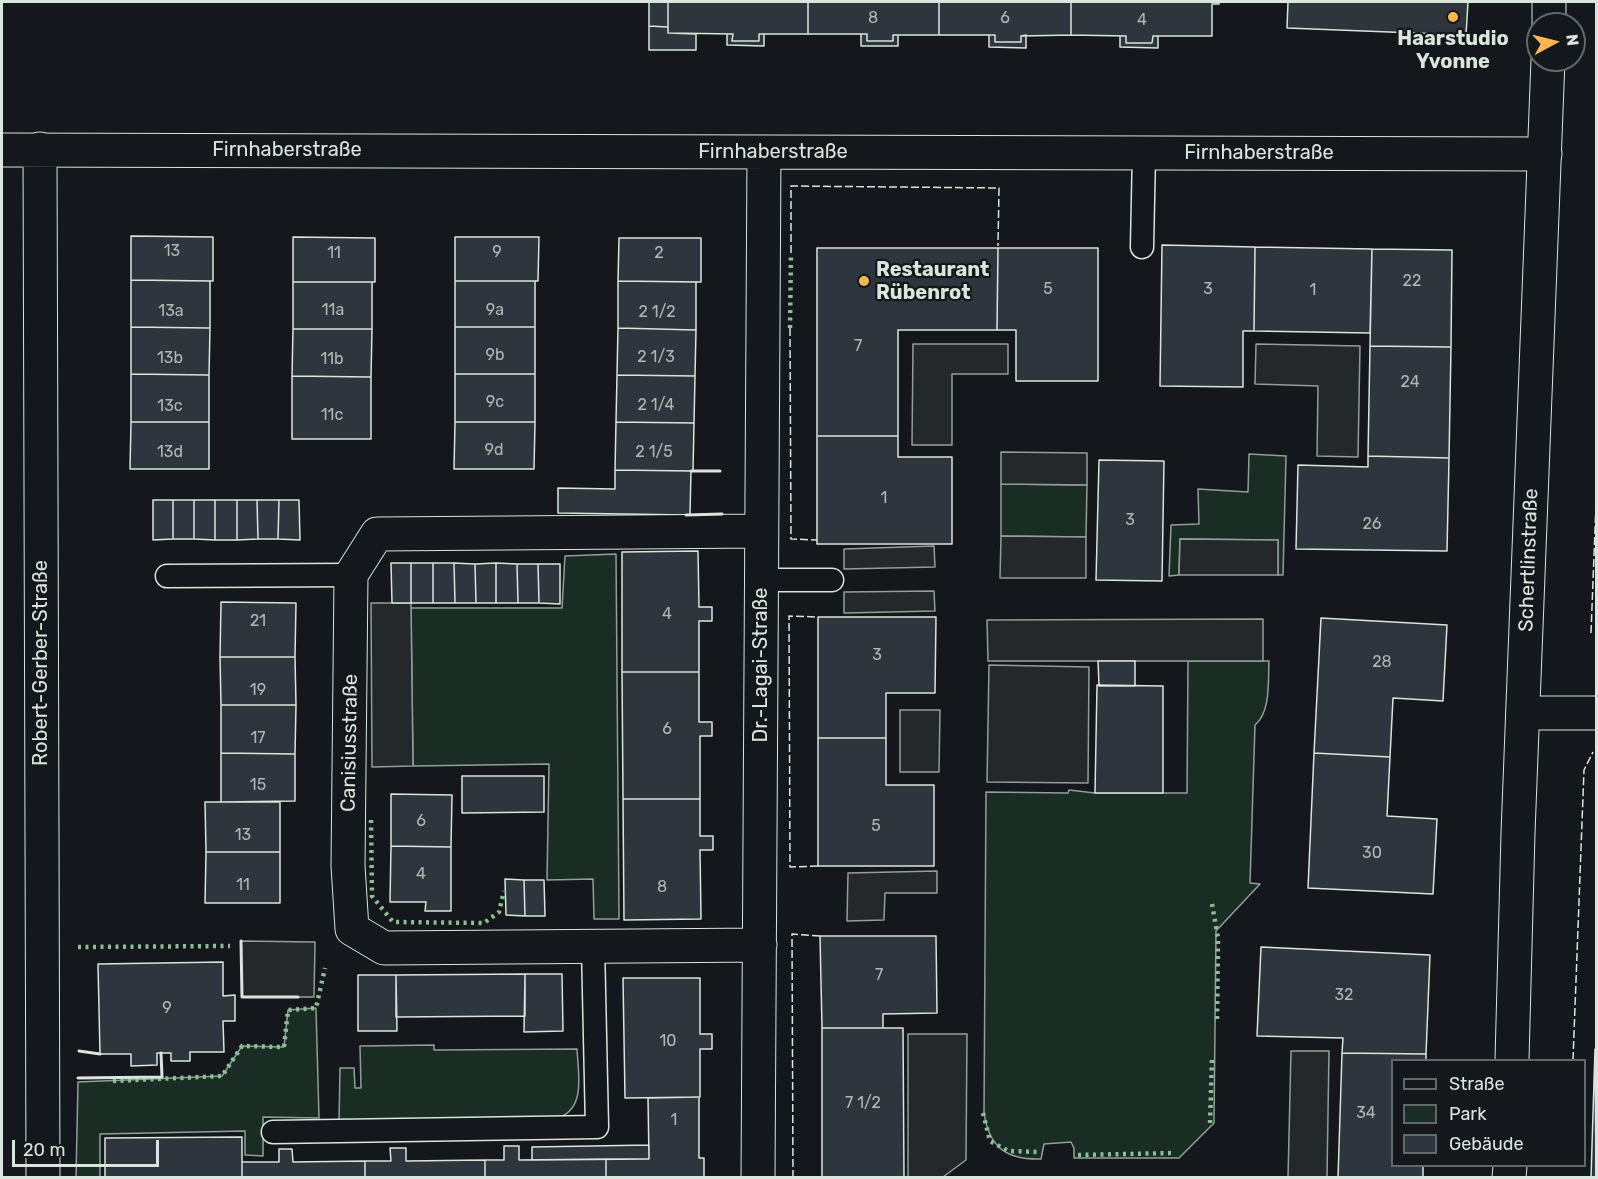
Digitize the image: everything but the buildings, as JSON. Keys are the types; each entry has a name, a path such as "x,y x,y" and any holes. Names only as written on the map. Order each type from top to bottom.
{"street":[{"name":"Schertlinstraße","path":"1512,1059 1548,72"},
{"name":"Robert-Gerber-Straße","path":"40,149 43,1178"},
{"name":"Firnhaberstraße","path":"2,150 1545,154"},
{"name":"Dr.-Lagai-Straße","path":"758,1178 764,152"},
{"path":"351,576 377,534 761,531"},
{"name":"Canisiusstraße","path":"351,576 348,866 352,929 384,948 760,945"},
{"path":"1523,713 1596,712"}],"lane":[{"path":"1142,247 1144,153"},
{"path":"167,576 351,576"},
{"path":"761,579 832,580"},
{"path":"273,1132 597,1127 594,946"}],"green space":[{"path":"1249,454 1286,456 1283,575 1278,575 1278,540 1180,539 1179,575 1169,576 1171,525 1199,524 1198,489 1248,492"},
{"path":"1001,484 1087,485 1086,537 1001,536"},
{"path":"616,554 619,919 594,919 593,879 547,880 549,764 413,766 411,608 562,608 565,556"},
{"path":"1188,661 1269,661 1266,704 1264,712 1255,725 1250,883 1260,884 1216,931 1214,1123 1179,1158 1074,1158 1074,1148 1071,1142 1044,1144 1041,1159 1029,1159 1009,1154 995,1143 990,1135 984,1113 986,792 1068,793 1069,790 1095,793 1187,793"},
{"path":"316,1008 319,1118 263,1117 263,1156 245,1155 245,1131 100,1134 100,1177 76,1178 78,1082 222,1076 242,1046 284,1047 288,1010"},
{"path":"434,1045 434,1050 577,1049 579,1088 574,1105 560,1117 339,1121 340,1068 354,1068 355,1088 361,1088 360,1046"}],"shaded area":[{"path":"913,344 1008,344 1008,374 952,374 952,445 912,445"},
{"path":"1256,344 1360,346 1358,457 1317,456 1318,386 1255,384"},
{"path":"1001,452 1087,453 1087,485 1001,484"},
{"path":"1001,536 1086,537 1086,578 1000,578"},
{"path":"1180,539 1278,540 1278,575 1179,575"},
{"path":"934,546 935,567 844,569 844,549"},
{"path":"934,591 935,611 844,613 844,592"},
{"path":"371,603 411,603 413,766 372,767"},
{"path":"1263,619 1263,661 988,661 987,620"},
{"path":"989,665 1089,667 1088,783 987,782"},
{"path":"900,710 940,710 939,772 900,772"},
{"path":"937,871 937,893 885,893 884,920 847,921 848,873"},
{"path":"241,941 315,942 314,997 242,997"},
{"path":"908,1034 967,1034 966,1160 943,1177 908,1177"},
{"path":"1291,1051 1329,1051 1327,1177 1288,1177"}],"hedge":[{"path":"790,328 791,253"},
{"path":"371,820 372,896 393,922 484,923 499,912 504,891"},
{"path":"1212,904 1218,938 1217,1020"},
{"path":"78,947 230,946"},
{"path":"113,1081 222,1076 242,1046 284,1047 288,1010 316,1008 325,968"},
{"path":"1210,1123 1212,1058"},
{"path":"983,1113 990,1141 1008,1151 1039,1152"},
{"path":"1078,1155 1174,1153"}],"fence":[{"path":"791,253 791,186 999,188 998,246"},
{"path":"790,328 791,539 817,540"},
{"path":"1591,633 1596,504"},
{"path":"818,617 789,616 790,867 818,866"},
{"path":"1573,1059 1584,770 1593,752"},
{"path":"793,1178 792,934 820,936"}],"wall":[{"path":"691,471 720,471"},
{"path":"686,515 722,514"},
{"path":"241,941 242,997 298,997"},
{"path":"79,1051 100,1054"},
{"path":"78,1078 162,1077 161,1053"}],"place":[{"name":"Haarstudio Yvonne","path":"1453,17"},
{"name":"Restaurant Rübenrot","path":"864,281"}]}
